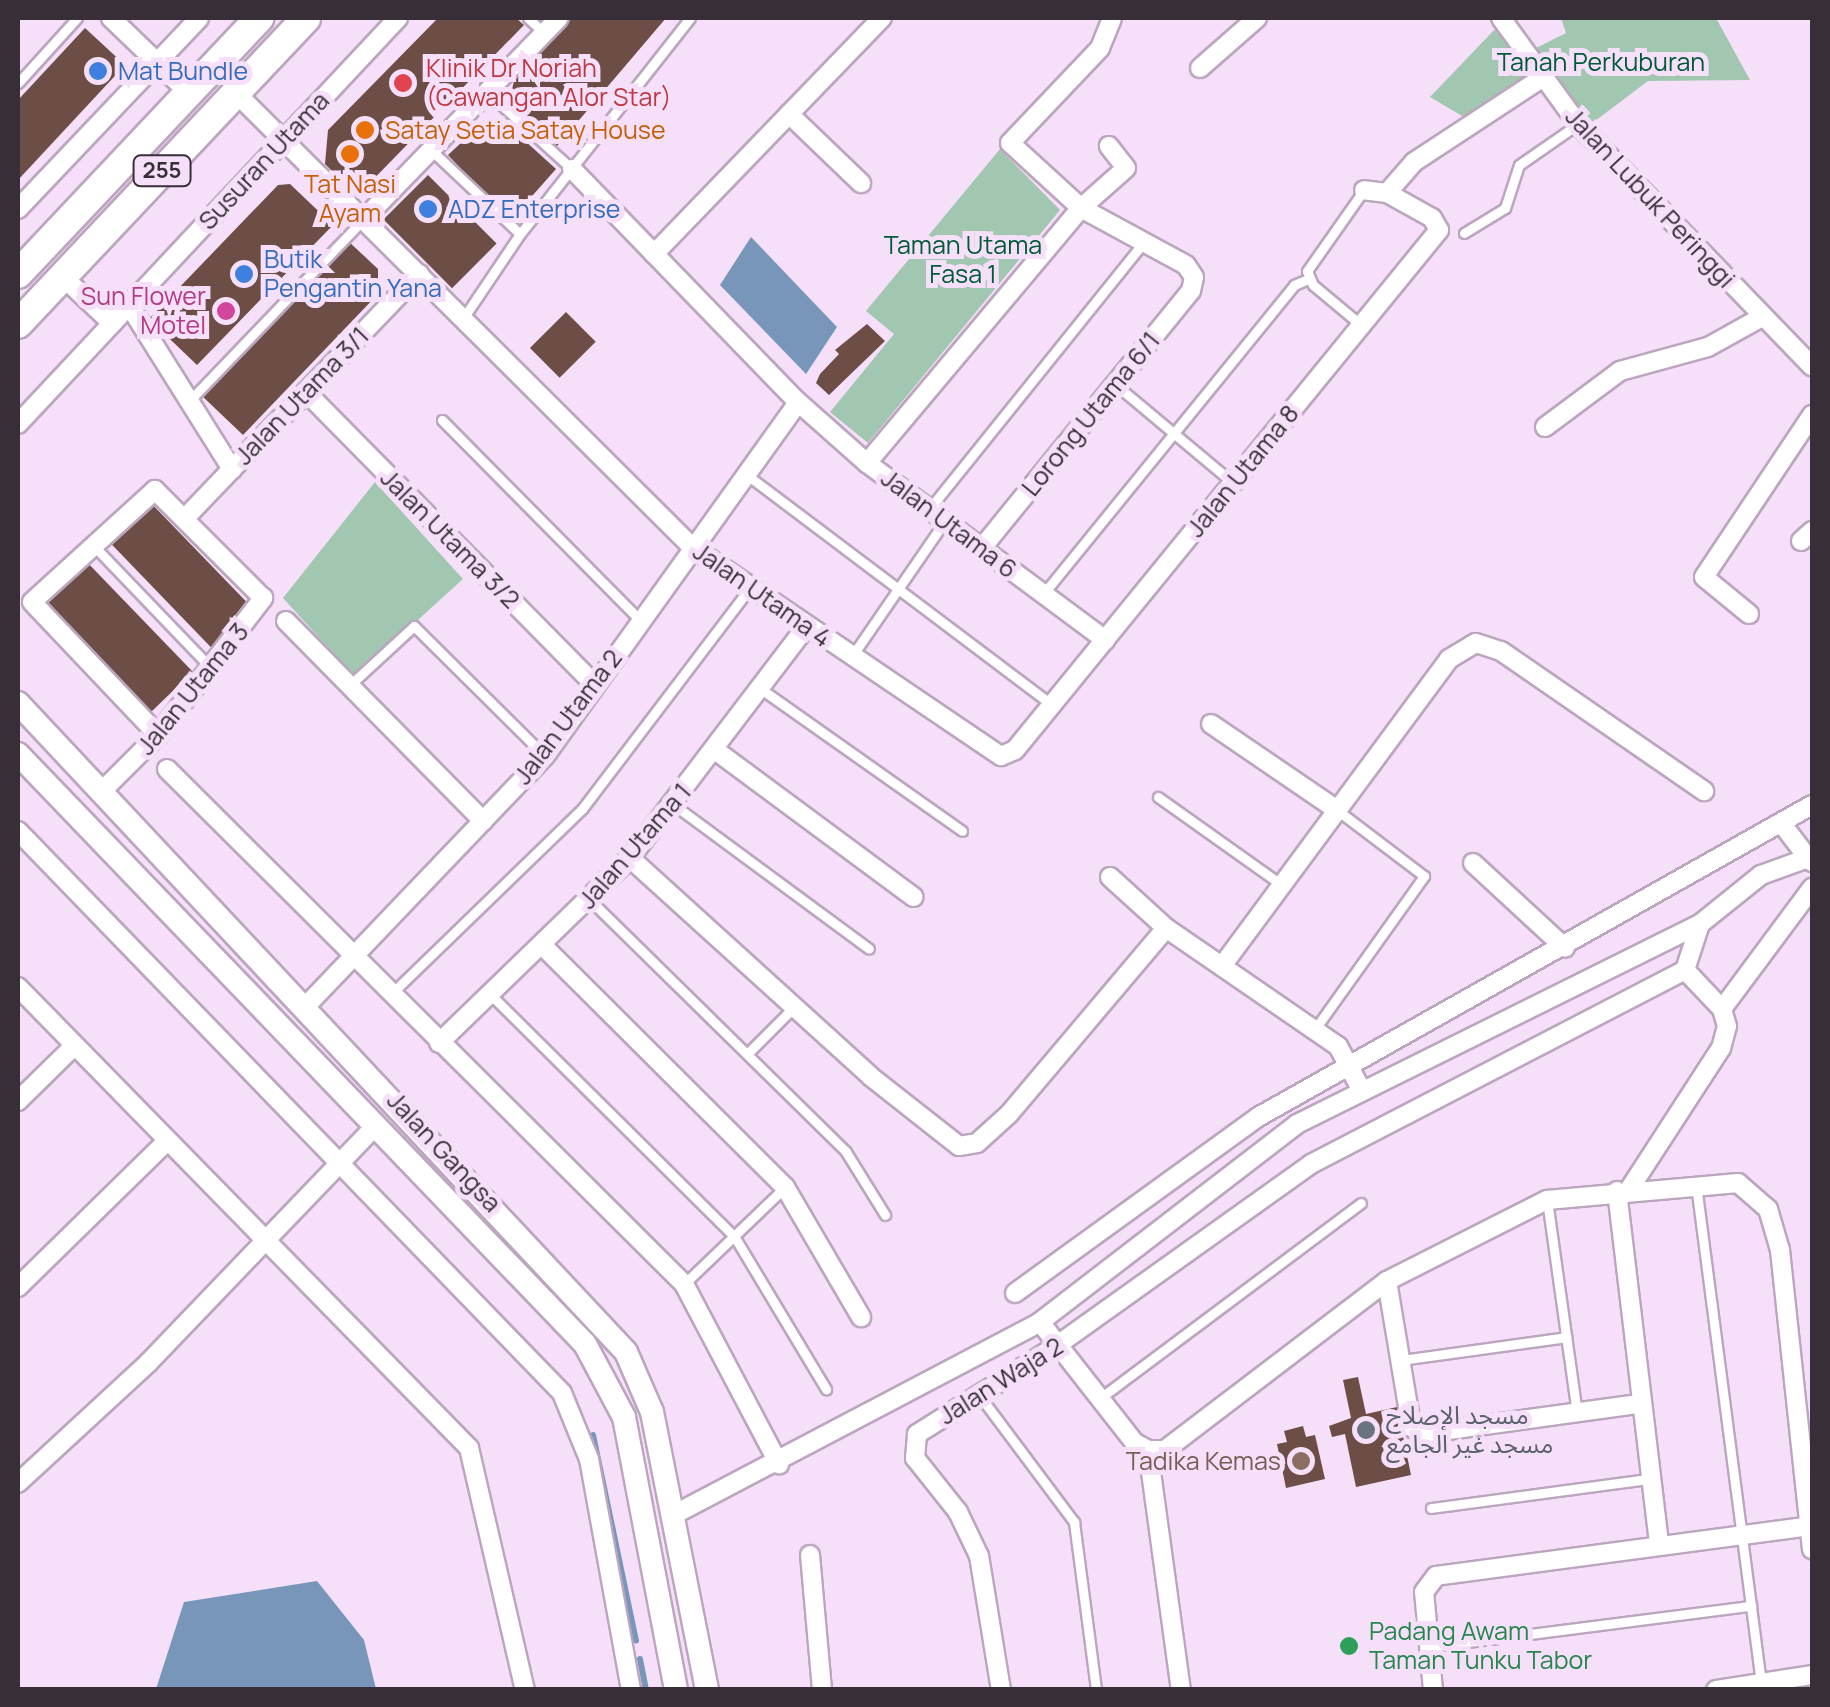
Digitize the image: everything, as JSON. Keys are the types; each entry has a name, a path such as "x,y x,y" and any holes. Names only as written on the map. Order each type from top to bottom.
{"main road":[{"name":"255","path":"18,274 259,18"},
{"name":"255","path":"18,324 306,18"},
{"name":"Jalan Gangsa","path":"18,703 306,1006 626,1352 652,1412 707,1690"},
{"name":"Jalan Gangsa","path":"18,754 585,1344 616,1391 676,1690"}],"street":[{"path":"111,18 189,92"},
{"path":"18,209 199,18"},
{"name":"Susuran Utama","path":"18,424 398,18"},
{"path":"363,220 559,18"},
{"path":"654,254 882,18"},
{"path":"1112,18 1100,48 1010,143 1081,208 1141,246"},
{"path":"1200,68 1257,18"},
{"name":"Jalan Lubuk Peringgi","path":"1501,18 1578,124 1812,366"},
{"path":"1364,190 1387,193 1414,162 1542,78"},
{"name":"Jalan Utama 4","path":"236,92 692,547 1001,756"},
{"path":"789,114 861,184"},
{"path":"867,463 1081,208 1126,168 1109,146"},
{"path":"572,169 798,402"},
{"name":"Jalan Utama 8","path":"1001,756 1016,750 1438,230 1432,218 1387,193"},
{"name":"Lorong Utama 6/1","path":"981,550 1191,291 1194,276 1186,266 1141,246"},
{"name":"Jalan Utama 3/1","path":"186,517 419,274"},
{"path":"62,276 112,323"},
{"path":"129,305 192,397 232,469"},
{"path":"1546,427 1620,371 1708,347 1762,317"},
{"name":"Jalan Utama 3/2","path":"306,392 595,685"},
{"name":"Jalan Utama 6","path":"798,402 867,463 1105,640"},
{"name":"Jalan Utama 2","path":"306,1006 545,756 798,402"},
{"path":"1748,614 1704,577 1812,415"},
{"name":"Jalan Utama 3","path":"92,543 146,493 164,494 262,598 158,735 102,791"},
{"path":"92,543 32,602 158,735"},
{"name":"Jalan Utama 3","path":"286,621 482,821"},
{"name":"Jalan Utama 1","path":"439,1044 630,858 807,626"},
{"path":"1222,966 1449,659 1476,643 1500,651 1704,790"},
{"path":"1212,724 1337,810"},
{"path":"715,750 914,897"},
{"path":"167,769 390,996 684,1284 780,1464"},
{"path":"1015,1294 1258,1117 1565,948 1812,805"},
{"path":"675,1514 780,1464 1040,1322 1297,1124 1700,924 1762,876 1810,860 1782,824"},
{"path":"18,831 562,1393 588,1459 632,1690"},
{"path":"630,858 948,1142 968,1146 1008,1114 1166,928"},
{"path":"1473,862 1565,948"},
{"path":"1110,876 1166,928 1338,1046 1362,1089"},
{"path":"1722,1009 1812,888"},
{"path":"1659,1542 1639,1404 1623,1190 1721,1048 1727,1026 1722,1009 1685,970 1700,924"},
{"path":"543,946 785,1187 861,1317"},
{"name":"Jalan Waja 2","path":"1001,1690 971,1534 912,1450 917,1434 1056,1346 1311,1164 1685,970"},
{"path":"18,987 470,1448 525,1690"},
{"path":"18,1102 74,1046"},
{"path":"18,1483 265,1242 374,1128"},
{"path":"18,1287 167,1141"},
{"path":"1168,1182 1188,1208"},
{"path":"1148,1450 1165,1450 1387,1281 1547,1200 1696,1183 1745,1186 1768,1210 1780,1250 1812,1549"},
{"path":"1387,1281 1411,1425 1418,1434 1639,1404"},
{"path":"1040,1322 1099,1400 1148,1450 1180,1690"},
{"path":"1433,1690 1424,1592 1436,1576 1659,1542 1809,1526"},
{"path":"810,1555 822,1690"},
{"path":"1716,1690 1812,1674"}],"lane":[{"path":"18,83 77,18"},
{"path":"528,18 544,33"},
{"path":"464,317 520,234 690,18"},
{"path":"486,92 572,169"},
{"path":"1464,232 1504,208 1520,164 1578,124"},
{"path":"431,150 520,234"},
{"path":"1308,278 1310,263 1364,190"},
{"path":"192,397 363,220"},
{"path":"928,510 1141,246"},
{"path":"1308,278 1361,326"},
{"path":"1043,594 1294,285 1308,278"},
{"path":"1115,384 1233,482"},
{"path":"442,420 640,620"},
{"path":"745,474 1052,705"},
{"path":"851,658 944,522"},
{"path":"92,543 211,668"},
{"path":"390,996 582,809 751,586"},
{"path":"349,685 414,626 545,756"},
{"path":"760,689 962,831"},
{"path":"1158,796 1282,885"},
{"path":"674,805 870,949"},
{"path":"1315,1030 1424,876 1337,810"},
{"path":"590,900 846,1152 885,1215"},
{"path":"491,995 734,1236 826,1389"},
{"path":"748,1053 796,1005"},
{"path":"1696,1183 1761,1683"},
{"path":"684,1284 785,1187"},
{"path":"1547,1200 1578,1414"},
{"path":"1099,1400 1361,1203"},
{"path":"1400,1360 1566,1337"},
{"path":"979,1395 1074,1522 1096,1690"},
{"path":"1431,1508 1649,1479"},
{"path":"1430,1646 1751,1606"}],"green space":[{"name":"Tanah Perkuburan","path":"1561,18 1716,18 1750,80 1648,81 1591,124 1530,51 1566,33"},
{"name":"Tanah Perkuburan","path":"1497,27 1535,79 1469,120 1430,97"},
{"name":"Taman Utama Fasa 1","path":"1000,149 1060,210 868,443 830,412 894,334 866,311"},
{"path":"375,482 463,579 355,677 283,598"}],"water":[{"path":"751,237 837,327 806,374 720,285"},
{"path":"317,1581 364,1640 376,1689 156,1689 184,1602"}],"building":[{"path":"438,18 516,18 524,25 357,196 325,164 328,130"},
{"path":"572,18 666,18 557,146 510,98 514,81"},
{"path":"85,28 125,65 18,180 18,100"},
{"path":"504,122 556,169 510,221 448,155 480,125"},
{"path":"428,175 497,244 452,288 383,220"},
{"path":"290,184 333,225 197,365 149,319 278,185"},
{"path":"347,240 378,269 378,294 243,435 200,394"},
{"path":"566,312 596,342 560,378 530,348"},
{"path":"867,324 885,341 829,395 816,383 820,374 839,354 835,350"},
{"path":"147,499 252,608 211,647 106,539"},
{"path":"83,558 193,672 147,715 38,602"},
{"name":"مسجد الإصلاح مسجد غير الجامع","path":"1358,1377 1366,1414 1397,1407 1411,1475 1356,1487 1345,1434 1332,1437 1329,1426 1351,1418 1343,1380"},
{"name":"Tadika Kemas","path":"1303,1426 1306,1437 1315,1435 1325,1479 1286,1488 1277,1444 1287,1442 1284,1431"}],"waterway":[{"path":"593,1435 636,1641"},
{"path":"640,1659 646,1690"}],"place":[{"name":"Mat Bundle","path":"98,71"},
{"name":"Klinik Dr Noriah (Cawangan Alor Star)","path":"403,83"},
{"name":"Satay Setia Satay House","path":"365,130"},
{"name":"Tat Nasi Ayam","path":"350,154"},
{"name":"ADZ Enterprise","path":"428,209"},
{"name":"Butik Pengantin Yana","path":"244,274"},
{"name":"Sun Flower Motel","path":"226,311"},
{"name":"مسجد الإصلاح مسجد غير الجامع","path":"1366,1430"},
{"name":"Tadika Kemas","path":"1301,1461"},
{"name":"Padang Awam Taman Tunku Tabor","path":"1349,1646"}]}
